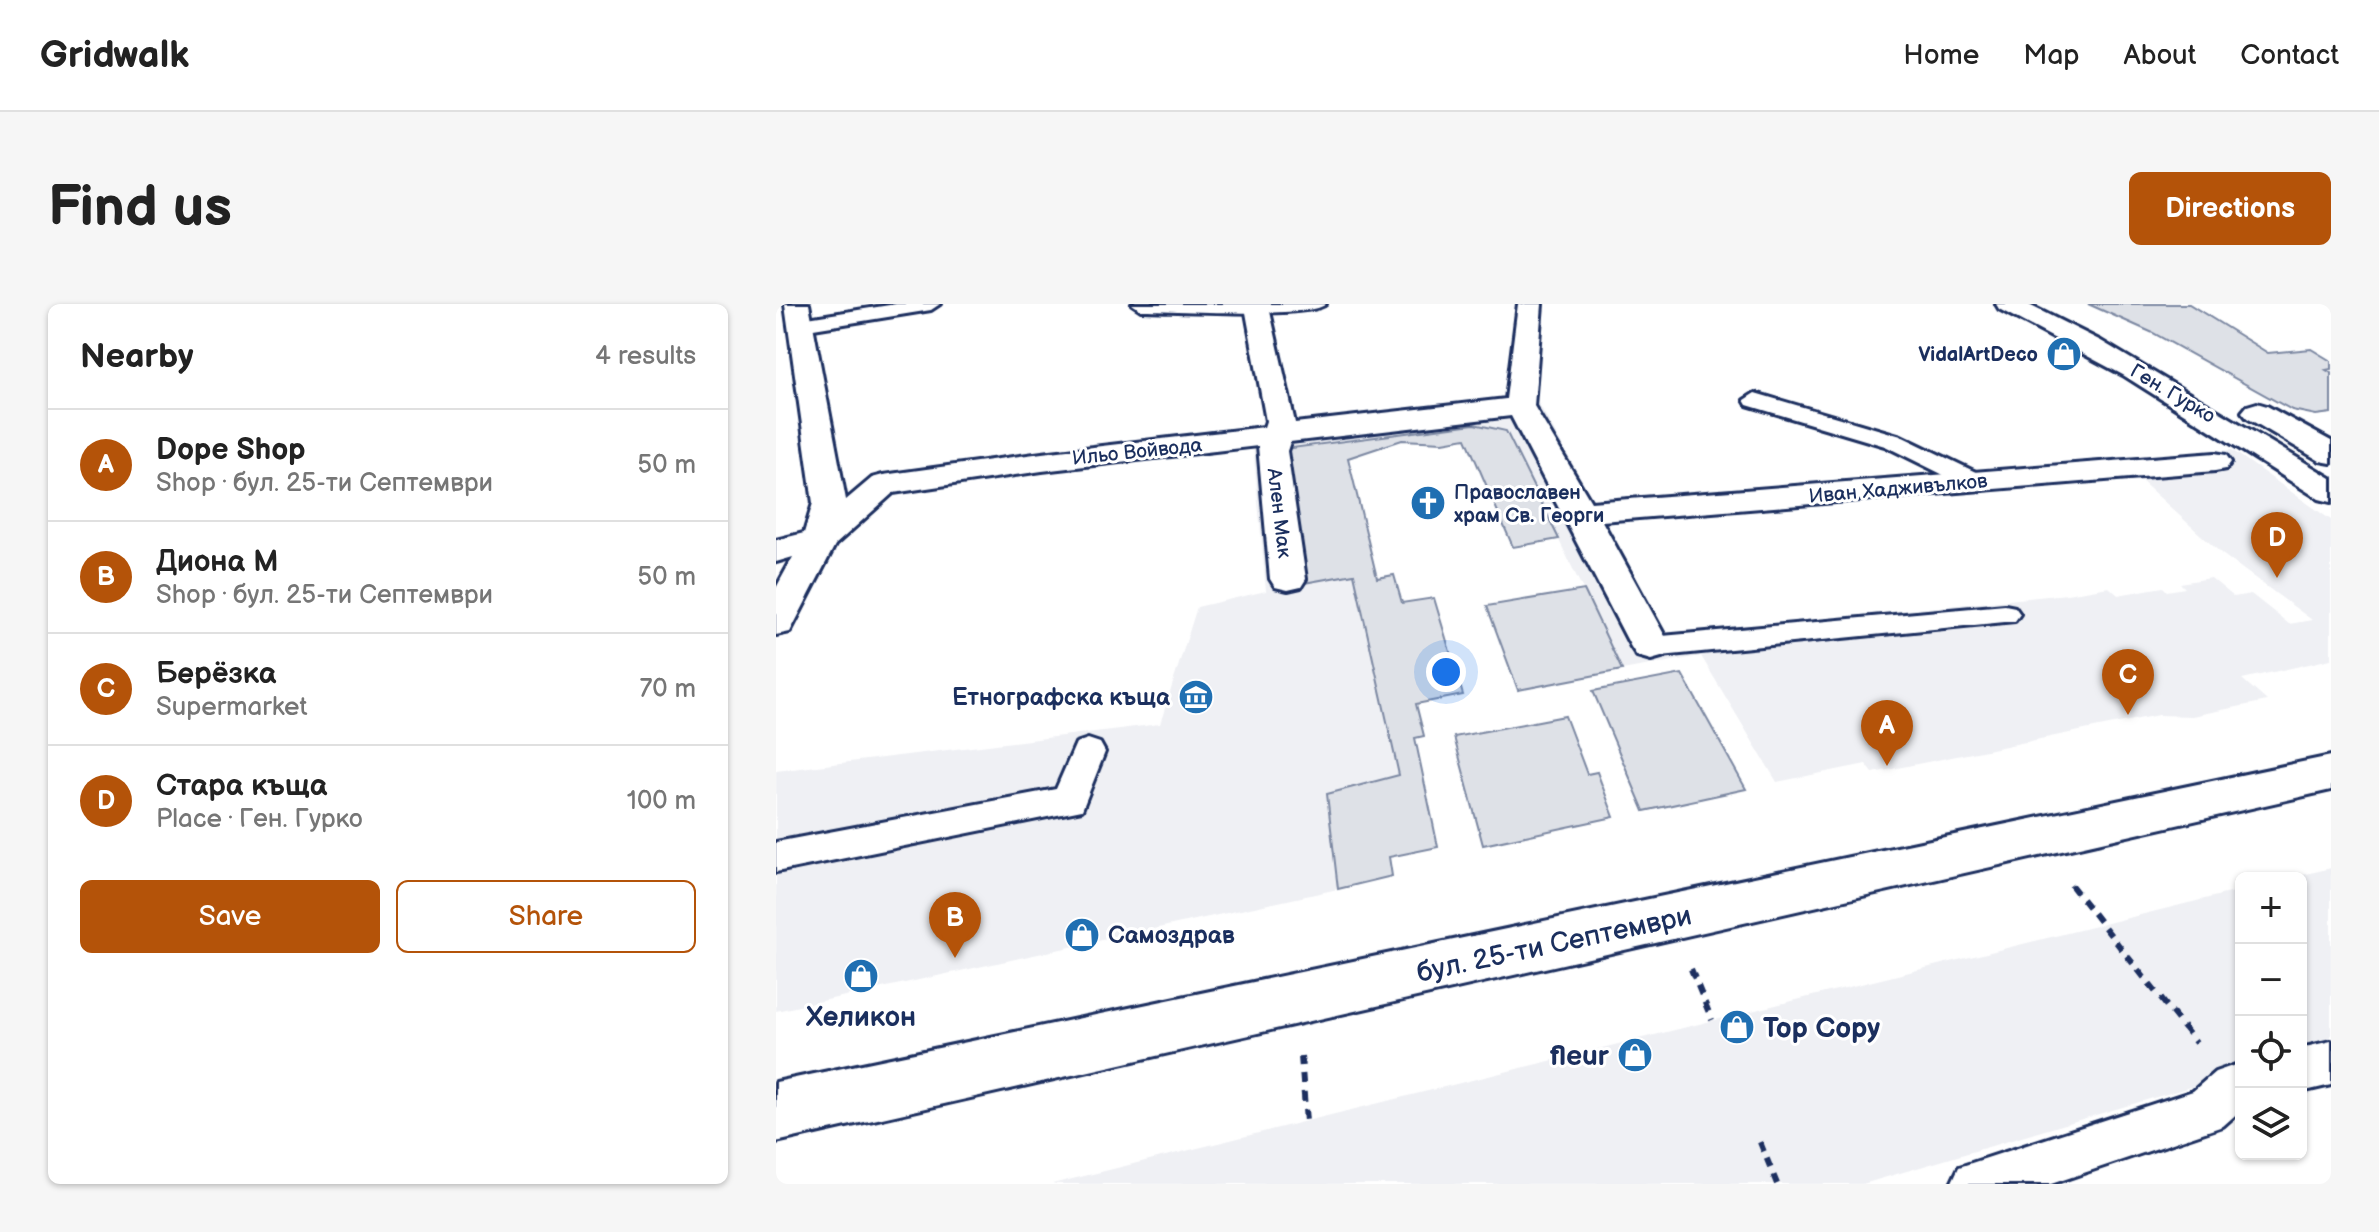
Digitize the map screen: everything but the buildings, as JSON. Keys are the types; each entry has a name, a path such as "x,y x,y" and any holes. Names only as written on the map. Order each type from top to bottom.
{"street":[{"path":"1530,304 1520,406 1581,513 1651,647"},
{"name":"Ген. Гурко","path":"2008,304 2077,337 2183,397 2331,492"},
{"name":"Ген. Гурко","path":"2053,304 2126,339 2331,454"},
{"name":"Ален Мак","path":"1257,307 1281,421 1272,451 1288,579"},
{"path":"776,623 820,540 830,503 799,315"},
{"name":"Ильо Войвода","path":"776,551 820,540 883,485 1042,462 1520,406"},
{"name":"Иван Хадживълков","path":"1581,513 2215,462"},
{"name":"бул. 25-ти Септември","path":"776,1112 2331,773"}],"lane":[{"path":"799,315 931,304"},
{"path":"1141,304 1257,307 1317,304"},
{"path":"1755,400 1893,441 1975,481"},
{"path":"1651,647 2005,614"},
{"path":"776,857 1069,800 1088,752"},
{"path":"2307,1069 2331,1063"},
{"path":"1976,1184 2207,1110 2235,1088"}],"path":[{"path":"2034,838 2235,1086"},
{"path":"1760,1142 1777,1184"}],"shaded area":[{"path":"2088,304 2189,304 2268,353 2311,349 2331,361 2331,369 2326,370 2331,373 2331,413 2316,415 2292,410 2153,333"},
{"path":"1539,404 1668,634 2067,594 2109,587 2118,595 2163,587 2167,591 2185,588 2180,583 2211,578 2234,597 2251,594 2289,624 2312,620 2222,554 2118,460 2232,450 2331,520 2331,659 2242,679 2267,701 2192,716 2158,715 1873,773 1866,764 1777,782 1701,656 1622,670 1506,431 1285,449 1304,582 1354,574 1399,775 1327,794 1338,889 776,1011 776,771 1160,724 1197,607 1266,591 1252,435"},
{"path":"1474,424 1506,431 1559,539 1513,547 1466,438 1443,442 1402,440 1348,458 1377,578 1394,575 1402,603 1434,598 1463,695 1416,704 1424,736 1415,738 1438,847 1389,857 1392,876 1338,889 1327,794 1399,775 1354,574 1304,583 1284,449"},
{"path":"1584,590 1622,670 1518,690 1487,606"},
{"path":"1682,674 1746,789 1644,811 1593,691"},
{"path":"1565,716 1587,774 1597,772 1614,817 1483,845 1454,737"},
{"path":"2331,868 2331,1046 2307,1053 2307,944 2307,874"},
{"path":"2235,891 2235,1074 1863,1184 1052,1184"}],"place":[{"name":"VidalArtDeco","path":"2064,354"},
{"name":"Православен храм Св. Георги","path":"1428,503"},
{"name":"Стара къща","path":"2277,578"},
{"name":"Етнографска къща","path":"1196,697"},
{"name":"Берёзка","path":"2128,715"},
{"name":"Dope Shop","path":"1887,766"},
{"name":"Самоздрав","path":"1082,935"},
{"name":"Диона М","path":"955,958"},
{"name":"Хеликон","path":"861,976"},
{"name":"Top Copy","path":"1737,1027"},
{"name":"fleur","path":"1635,1055"}]}
